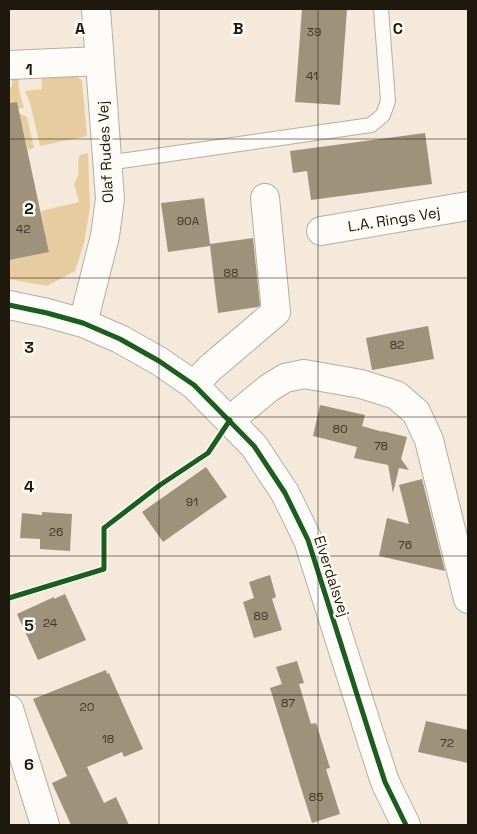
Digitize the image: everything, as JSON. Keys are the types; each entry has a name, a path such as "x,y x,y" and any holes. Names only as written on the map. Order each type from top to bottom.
{"street":[{"name":"Olaf Rudes Vej","path":"83,323 106,227 110,199 96,9"},
{"path":"9,65 100,61"},
{"path":"194,385 209,369 276,312 265,198"},
{"name":"L.A. Rings Vej","path":"320,231 468,206"},
{"name":"Elverdalsvej","path":"9,305 83,323 120,339 159,361 194,385 254,446 285,492 308,540 385,782 406,825"},
{"path":"230,420 269,388 285,378 304,374 361,384 396,394 416,412 429,440 468,599"},
{"path":"9,709 45,825"}],"lane":[{"path":"107,163 371,125 383,115 388,101 381,9"}],"shaded area":[{"path":"73,74 82,81 87,136 40,146 30,103 25,91 42,89 41,76"},
{"path":"12,78 18,78 24,108 9,109 9,87 12,87"},
{"path":"21,114 27,117 34,148 28,150 22,125 9,128 10,116"},
{"path":"88,153 90,208 84,243 75,271 47,286 9,279 9,259 49,251 41,211 79,202 74,184 79,171 78,162 80,155"}],"building":[{"path":"302,9 347,9 340,105 295,102"},
{"path":"17,102 49,252 9,260 9,103"},
{"path":"425,133 432,184 311,200 307,171 293,173 290,151"},
{"path":"204,198 210,244 253,238 260,305 258,307 218,313 210,246 168,252 161,203"},
{"path":"428,326 434,359 372,370 366,338"},
{"path":"320,405 365,415 362,426 407,437 401,459 409,470 399,468 393,493 388,465 354,458 357,447 313,436"},
{"path":"206,467 227,497 163,542 142,512"},
{"path":"422,479 445,571 379,556 387,518 409,524 399,485"},
{"path":"42,512 72,514 70,551 40,549 40,539 20,538 22,513 42,515"},
{"path":"270,575 276,597 272,599 282,630 254,638 243,602 254,598 249,582"},
{"path":"65,594 86,640 38,660 17,614"},
{"path":"297,661 304,683 299,684 311,724 316,723 330,768 326,769 340,814 312,823 270,688 282,684 276,667"},
{"path":"106,670 143,749 124,757 122,752 87,767 104,803 116,797 129,825 71,825 52,783 67,776 33,699"},
{"path":"426,721 468,730 468,763 418,752"}],"cycle path":[{"path":"9,305 83,323 120,339 159,361 194,385 254,446 285,493 308,540 385,782 406,825"},
{"path":"9,598 104,569 104,528 160,485 208,453 230,420"}]}
